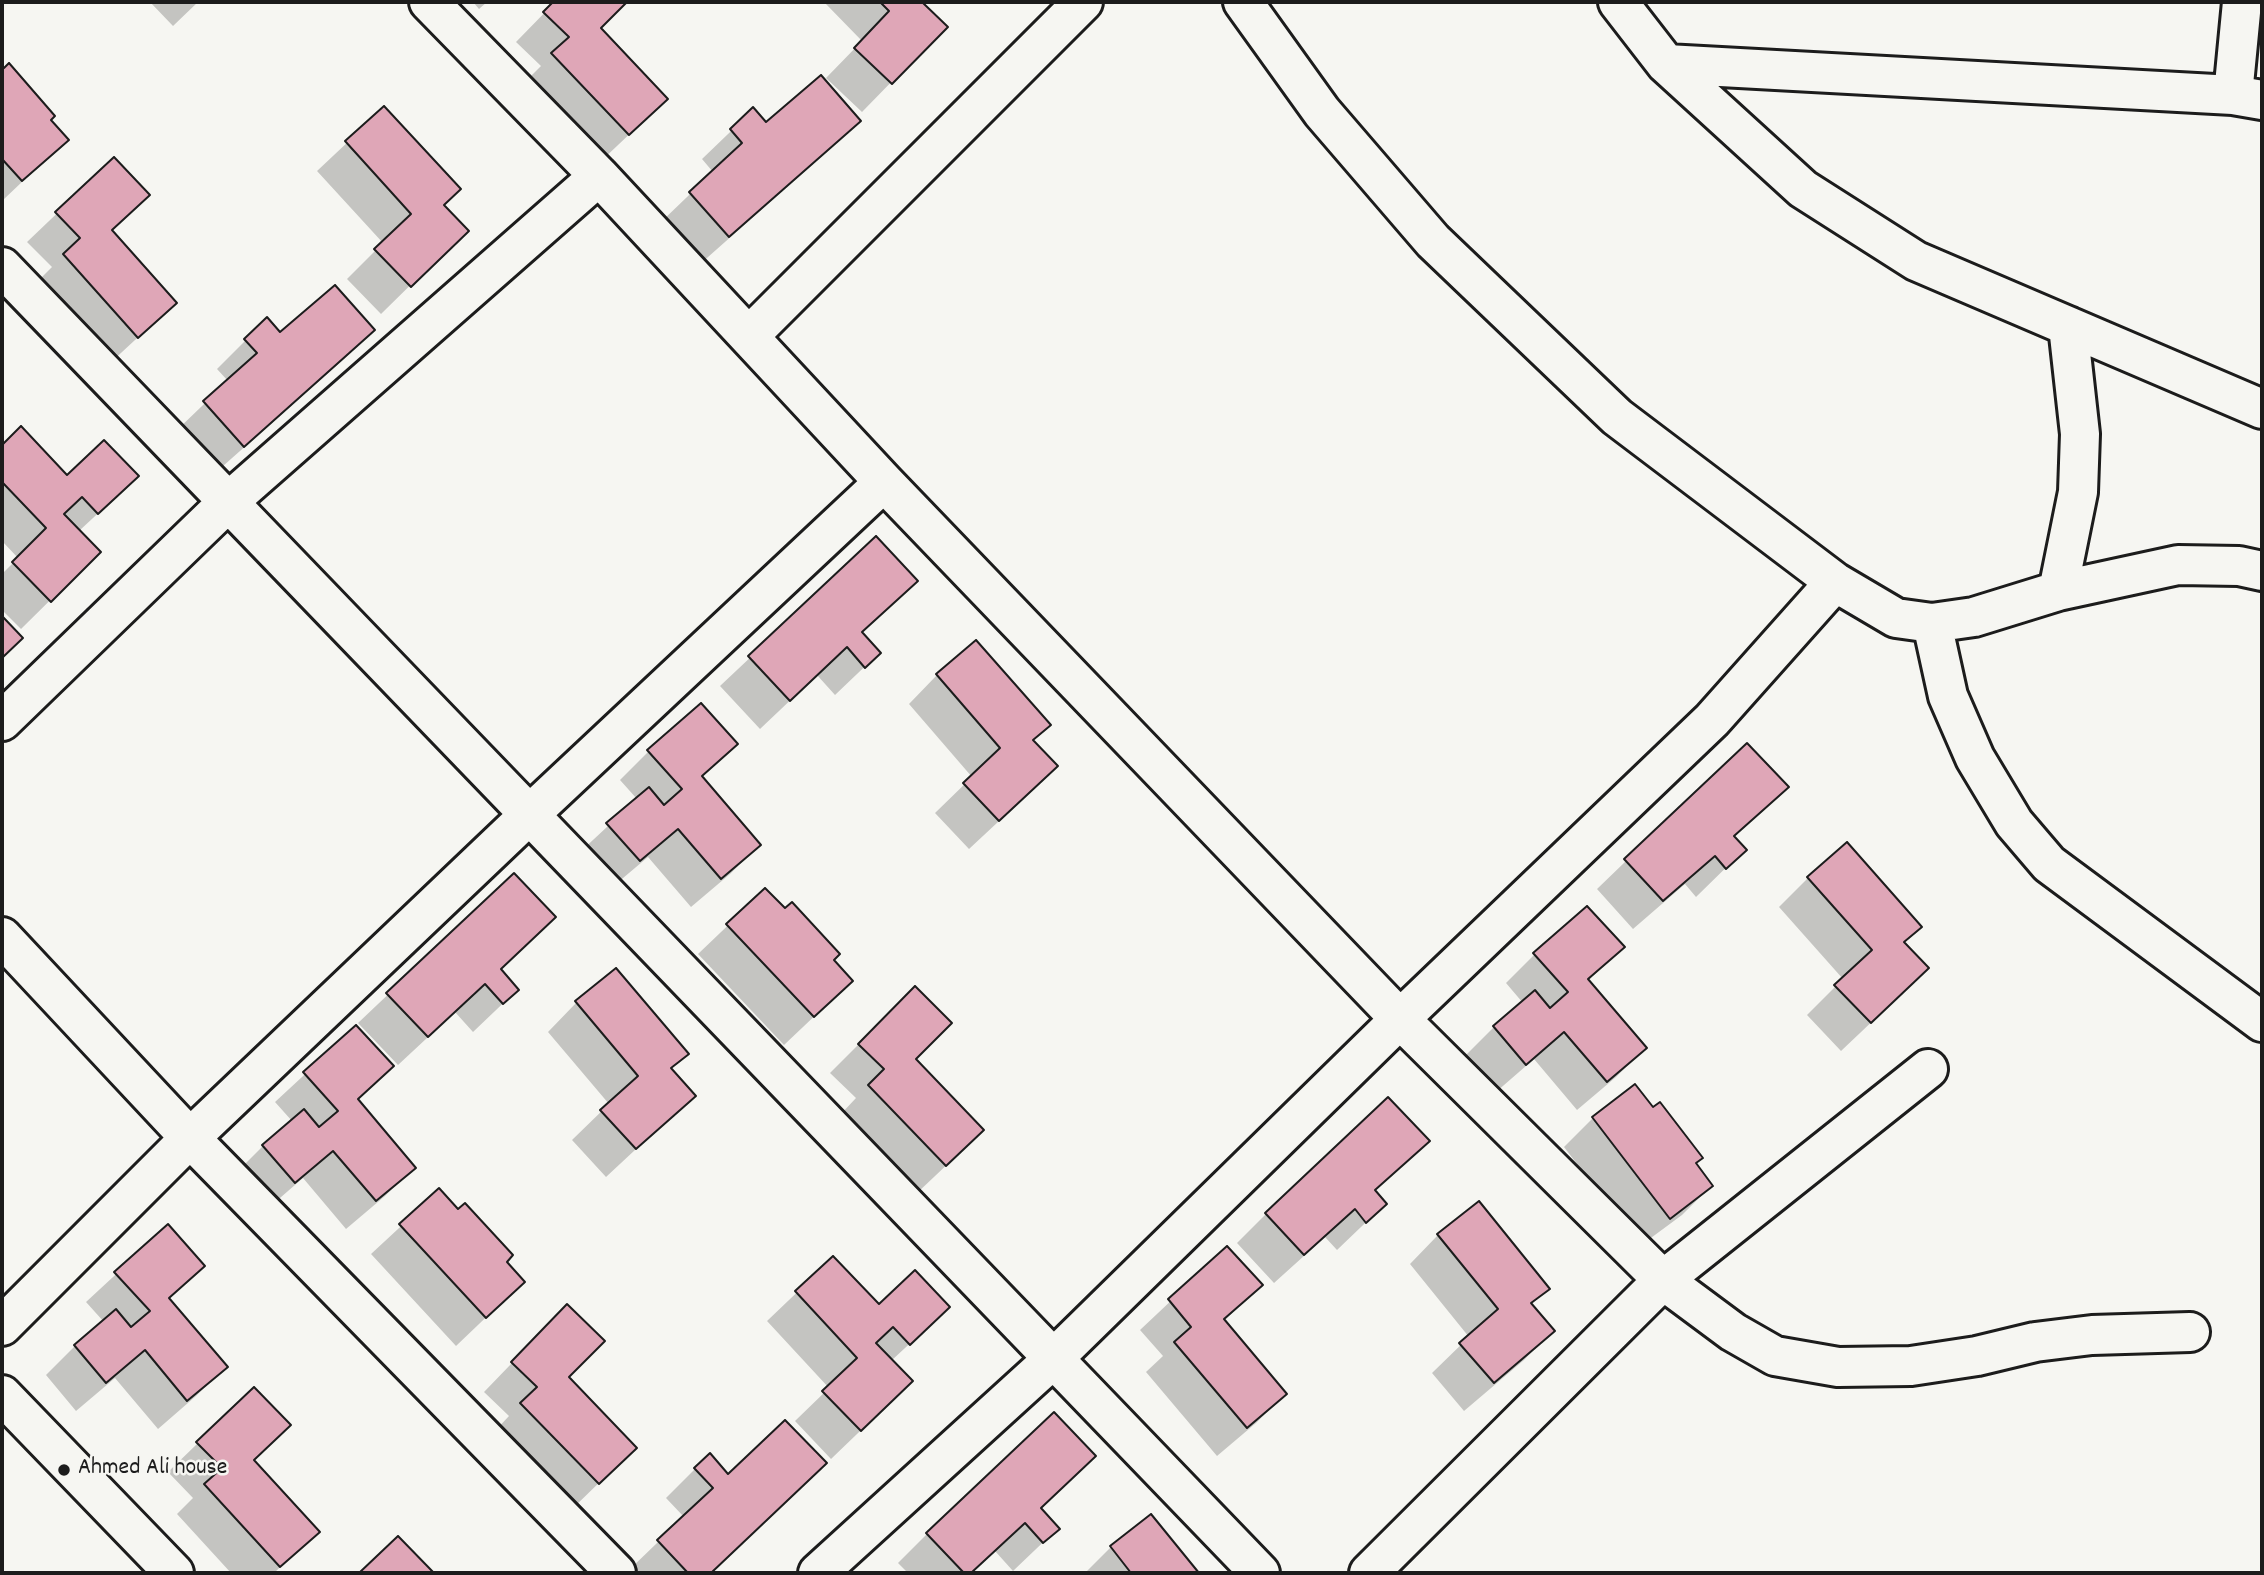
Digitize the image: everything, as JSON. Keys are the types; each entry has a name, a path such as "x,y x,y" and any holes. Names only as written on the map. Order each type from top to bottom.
{"street":[{"path":"429,2 599,176 884,482 1399,1019 1663,1280 1733,1332 1775,1356 1838,1367 1911,1366 1977,1356 2035,1342 2092,1335 2190,1332"},
{"path":"749,336 1083,2"},
{"path":"1243,2 1322,112 1433,241 1616,417 1835,582 1896,618 1931,623 1974,617 2058,591 2178,565 2239,566 2262,571"},
{"path":"1618,2 1666,64 1803,189 1916,261 2262,409"},
{"path":"1666,64 2248,98 2242,2"},
{"path":"2,720 227,503 599,176"},
{"path":"2,267 1260,1573"},
{"path":"2058,591 2078,492 2080,434 2068,326"},
{"path":"2,1326 190,1138 884,482"},
{"path":"818,1573 1053,1359 1399,1019 1712,720 1835,582"},
{"path":"1931,623 1948,696 1975,758 2014,823 2049,864 2262,1022"},
{"path":"2,937 190,1138 616,1573"},
{"path":"1369,1573 1663,1280 1928,1069"},
{"path":"2,1395 174,1573"}],"building":[{"path":"553,2 627,2 601,28 668,99 629,135 551,53 569,37 543,12"},
{"path":"880,2 922,2 948,27 892,84 854,48 889,11"},
{"path":"9,63 55,116 51,120 69,140 22,181 2,159 2,66 4,68"},
{"path":"821,75 861,121 729,237 689,192 742,143 730,129 753,107 766,122"},
{"path":"384,106 461,189 444,205 469,231 411,287 374,249 411,214 345,141"},
{"path":"114,157 150,195 112,230 177,303 138,338 63,254 80,238 55,212"},
{"path":"335,285 375,330 244,447 203,401 257,353 244,339 267,317 280,332"},
{"path":"21,426 67,475 104,440 139,476 98,514 82,497 64,514 101,552 51,602 12,562 46,528 2,482 2,445"},
{"path":"876,536 918,581 862,632 881,653 865,668 847,647 790,701 748,656"},
{"path":"2,616 23,638 2,658"},
{"path":"976,640 1051,725 1033,740 1058,766 999,821 963,783 1000,748 936,674"},
{"path":"701,703 738,744 702,776 761,845 721,879 678,829 640,861 606,823 649,787 664,805 682,789 647,750"},
{"path":"1747,743 1789,787 1734,836 1747,850 1726,869 1715,856 1663,901 1624,859"},
{"path":"1847,842 1922,927 1904,942 1929,968 1871,1023 1834,985 1872,950 1807,877"},
{"path":"514,873 556,917 501,969 519,990 503,1004 485,984 428,1037 386,993"},
{"path":"765,888 785,908 792,902 840,954 834,960 853,981 814,1017 726,924"},
{"path":"1587,906 1625,947 1588,979 1647,1048 1607,1082 1564,1032 1526,1065 1493,1026 1535,990 1550,1008 1568,992 1533,953"},
{"path":"616,968 689,1054 671,1068 696,1096 636,1149 600,1110 638,1076 575,1001"},
{"path":"915,986 952,1023 916,1059 984,1130 946,1166 868,1085 884,1069 858,1044"},
{"path":"356,1025 394,1066 358,1099 416,1168 376,1201 333,1151 295,1183 262,1145 304,1109 319,1127 338,1111 303,1072"},
{"path":"1635,1084 1653,1107 1660,1102 1703,1158 1696,1163 1713,1186 1670,1219 1592,1117"},
{"path":"1388,1097 1430,1141 1375,1190 1387,1204 1366,1223 1355,1209 1304,1255 1265,1213"},
{"path":"439,1188 458,1209 465,1203 513,1255 507,1262 525,1282 486,1318 399,1224"},
{"path":"1479,1201 1550,1289 1531,1303 1555,1331 1494,1383 1459,1343 1498,1309 1437,1234"},
{"path":"168,1224 205,1266 169,1298 228,1367 187,1401 145,1350 106,1383 74,1345 116,1309 131,1327 150,1311 114,1272"},
{"path":"1227,1246 1263,1285 1224,1319 1287,1394 1247,1428 1174,1342 1191,1327 1168,1299"},
{"path":"833,1256 879,1304 915,1270 950,1307 910,1345 893,1327 876,1343 913,1381 861,1431 822,1391 857,1358 795,1291"},
{"path":"567,1304 605,1341 569,1377 637,1448 599,1484 520,1403 537,1387 511,1362"},
{"path":"254,1387 291,1425 254,1460 320,1532 280,1567 204,1484 222,1468 196,1442"},
{"path":"1054,1412 1096,1456 1041,1508 1060,1529 1043,1543 1025,1523 971,1573 964,1573 926,1533"},
{"path":"785,1420 827,1463 711,1573 688,1573 657,1540 713,1488 694,1468 710,1453 728,1474"},
{"path":"1151,1514 1199,1573 1131,1573 1110,1546"},
{"path":"398,1536 434,1573 359,1573"}],"place":[{"name":"Ahmed Ali house","path":"64,1470"}]}
